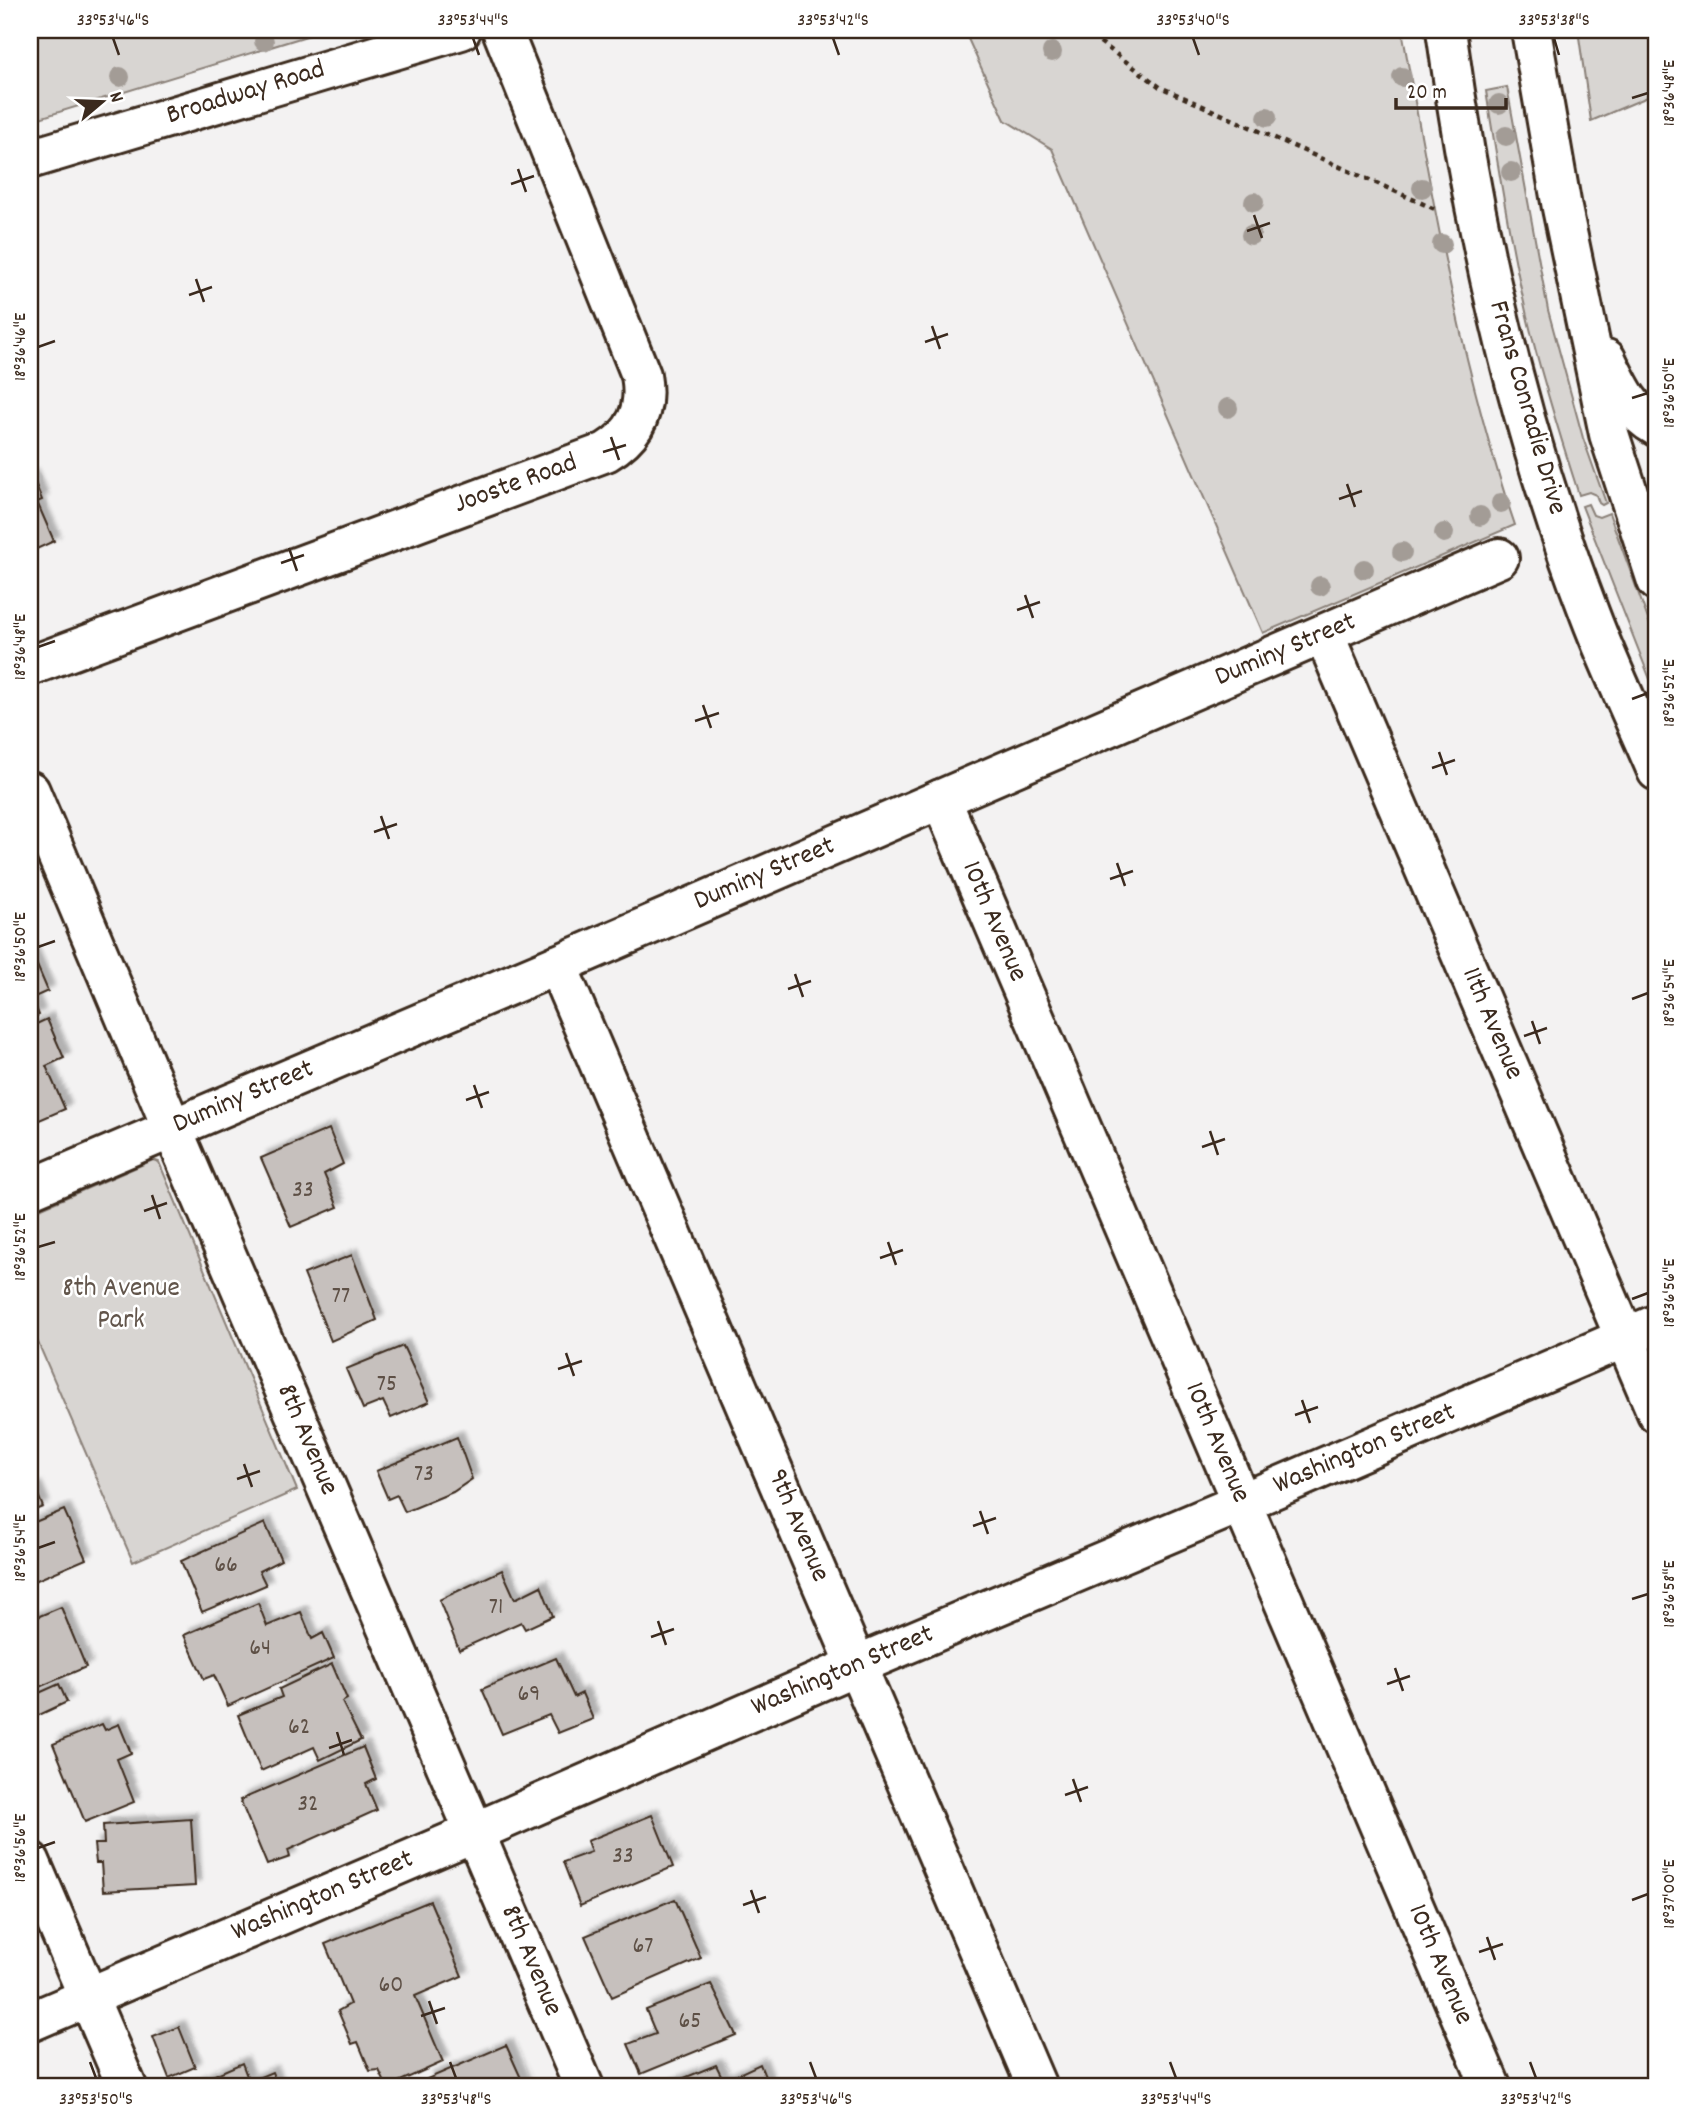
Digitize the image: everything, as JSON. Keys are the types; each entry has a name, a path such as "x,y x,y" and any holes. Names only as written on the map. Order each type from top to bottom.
{"street":[{"name":"Broadway Road","path":"30,159 461,30"},
{"name":"Jooste Road","path":"30,666 606,452 629,434 643,407 641,375 502,30"},
{"name":"Frans Conradie Drive","path":"1447,30 1455,96 1495,300 1532,440 1590,616 1657,771"},
{"path":"1531,30 1562,208 1609,434 1657,581"},
{"path":"1584,317 1629,404 1657,427"},
{"name":"Duminy Street","path":"30,1189 557,965 1499,558"},
{"name":"11th Avenue","path":"1324,634 1641,1331 1657,1413"},
{"name":"8th Avenue","path":"30,791 584,2087"},
{"name":"10th Avenue","path":"940,799 1491,2087"},
{"name":"9th Avenue","path":"557,965 1037,2087"},
{"name":"Washington Street","path":"30,2022 1641,1331"},
{"path":"30,1861 127,2087"}],"path":[{"path":"1084,30 1160,87 1441,212"}],"green space":[{"path":"30,30 326,30 30,121"},
{"path":"964,30 1402,30 1436,217 1463,342 1478,404 1515,525 1263,633 1052,149 1005,120"},
{"path":"1578,30 1657,30 1657,93 1591,121"},
{"path":"1507,87 1548,310 1583,438 1606,503 1602,505 1596,495 1589,492 1579,495 1527,316 1486,91"},
{"path":"1588,504 1593,515 1599,517 1609,513 1657,644 1657,697 1582,506"},
{"name":"8th Avenue Park","path":"153,1160 159,1162 297,1490 133,1562 30,1324 30,1213"}],"building":[{"path":"32,475 42,500 37,502 54,541 30,552 30,476"},
{"path":"30,949 48,991 32,998 39,1015 30,1019"},
{"path":"47,1019 64,1058 46,1066 65,1109 30,1124 30,1027"},
{"path":"329,1129 343,1164 324,1174 338,1207 291,1227 261,1158"},
{"path":"352,1255 377,1320 331,1341 304,1274"},
{"path":"403,1346 429,1402 391,1418 383,1401 363,1409 346,1369"},
{"path":"457,1437 472,1479 453,1492 405,1512 397,1495 388,1499 376,1471"},
{"path":"35,1488 43,1507 30,1512 30,1490"},
{"path":"64,1510 86,1559 30,1583 30,1524"},
{"path":"265,1523 281,1560 259,1571 266,1585 202,1612 181,1561"},
{"path":"502,1570 515,1599 541,1586 553,1616 525,1629 521,1622 459,1650 439,1600"},
{"path":"258,1603 267,1626 301,1612 312,1639 323,1633 334,1658 228,1706 214,1675 204,1679 184,1635"},
{"path":"61,1607 86,1667 30,1691 30,1620"},
{"path":"556,1658 574,1697 582,1693 593,1719 558,1733 549,1715 502,1734 482,1689"},
{"path":"332,1664 347,1699 342,1702 361,1740 320,1760 314,1747 261,1771 238,1715 282,1697 279,1689"},
{"path":"59,1684 67,1702 33,1718 30,1697"},
{"path":"102,1724 105,1730 119,1724 131,1753 117,1759 134,1802 85,1822 53,1744"},
{"path":"363,1747 376,1779 366,1784 377,1810 288,1850 290,1857 267,1865 240,1800"},
{"path":"652,1815 673,1867 580,1906 563,1862 591,1852 587,1841"},
{"path":"191,1819 195,1886 103,1891 101,1863 96,1863 94,1844 104,1844 103,1825"},
{"path":"675,1899 701,1958 612,1997 585,1936"},
{"path":"430,1901 462,1976 415,1996 443,2062 387,2087 379,2070 370,2071 358,2042 352,2044 338,2011 350,2004 325,1944"},
{"path":"711,1984 736,2035 641,2074 628,2044 656,2034 646,2010"},
{"path":"179,2027 195,2067 169,2078 153,2037"},
{"path":"506,2045 525,2087 430,2087 427,2079"},
{"path":"242,2063 248,2079 230,2087 187,2087"},
{"path":"760,2064 769,2087 662,2087 716,2065 724,2081"},
{"path":"272,2072 278,2087 236,2087"}]}
